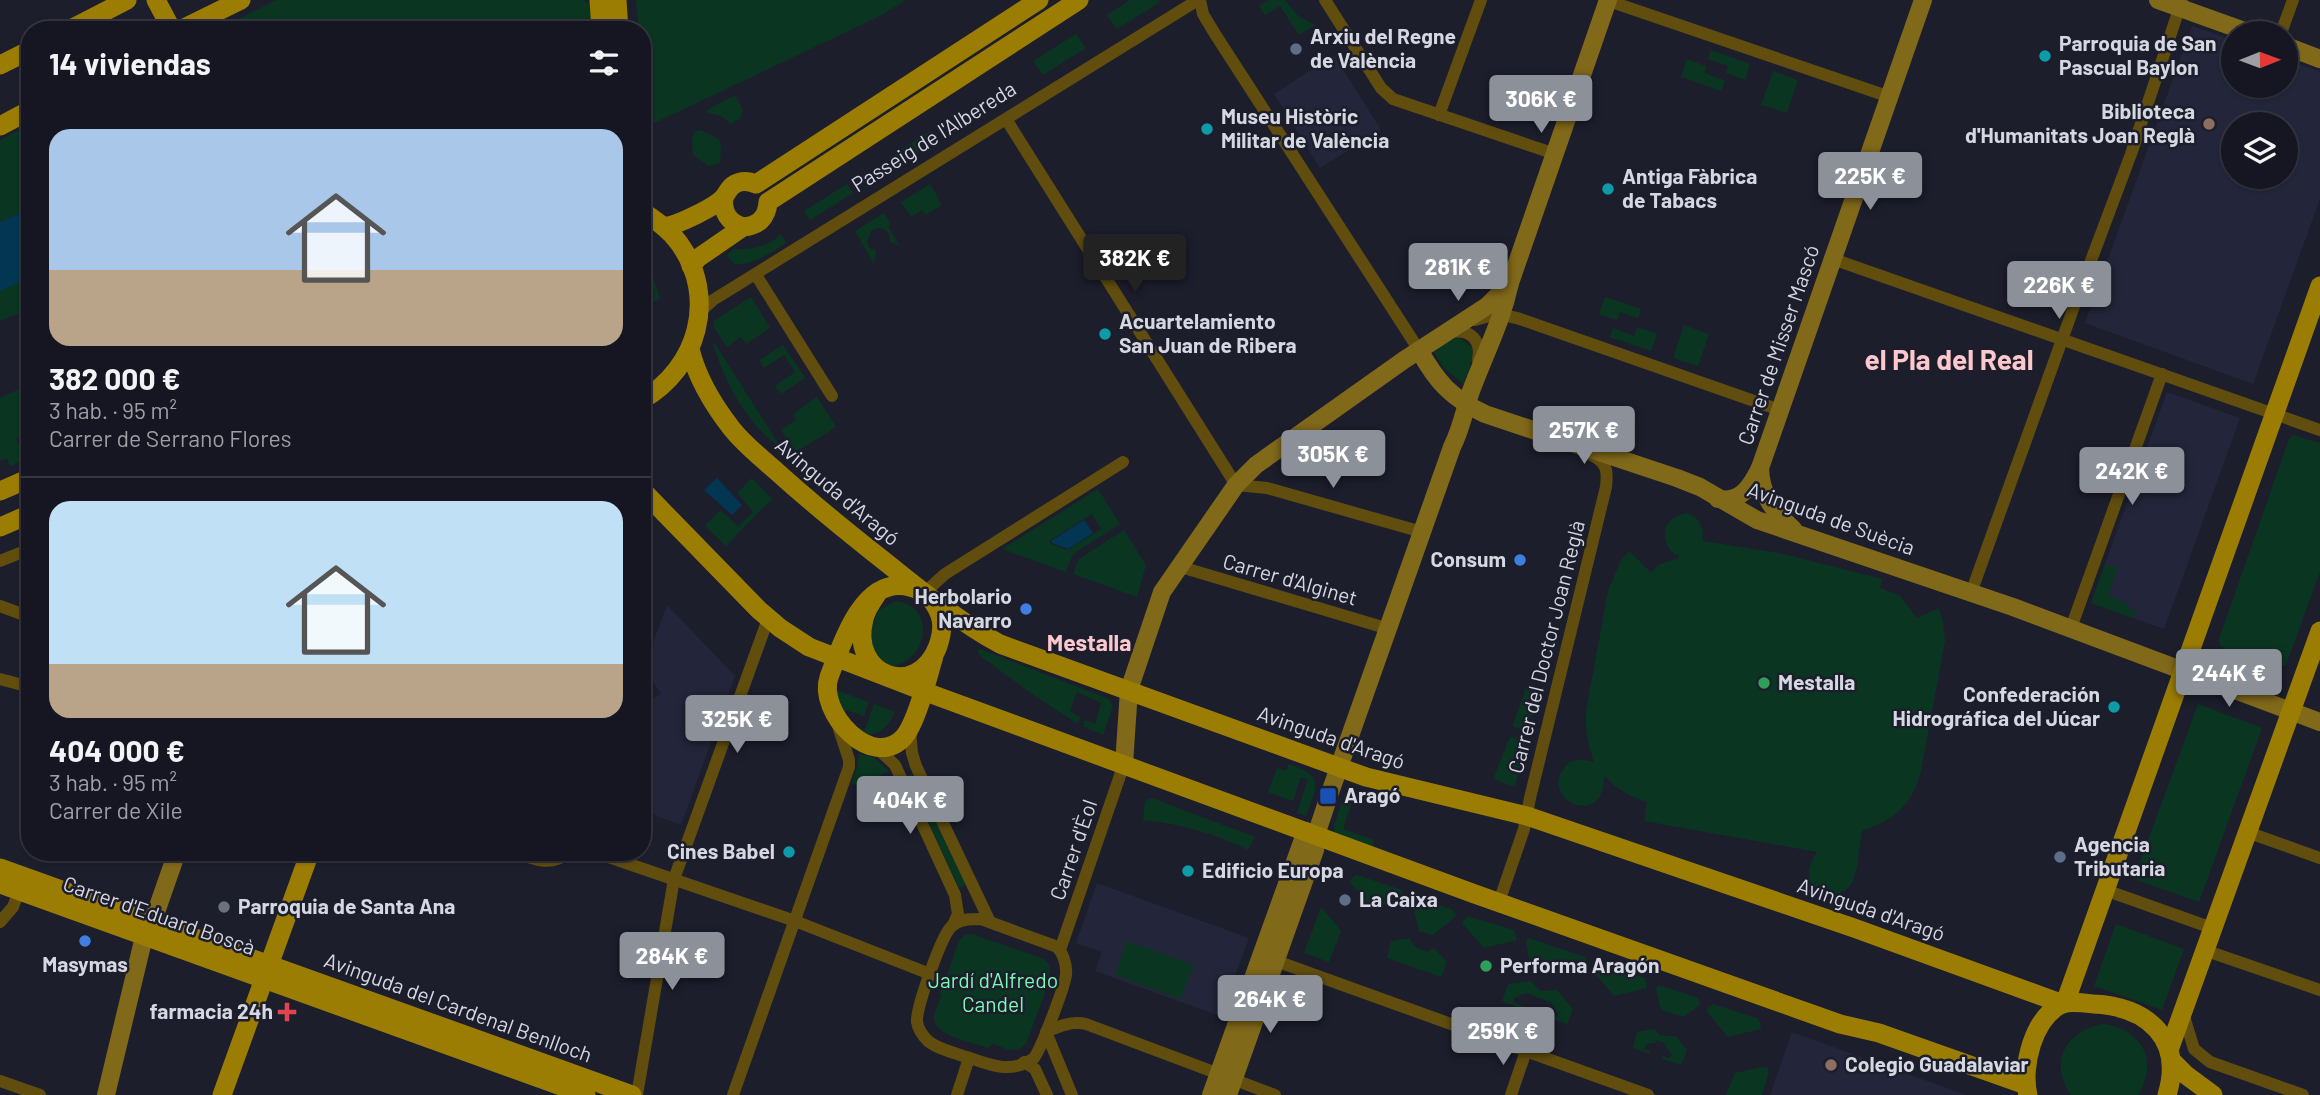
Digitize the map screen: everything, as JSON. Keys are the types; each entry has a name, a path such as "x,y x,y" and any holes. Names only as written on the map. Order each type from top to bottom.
{"main road":[{"path":"86,21 127,0"},
{"path":"156,0 167,21"},
{"path":"599,0 600,21"},
{"path":"617,0 618,21"},
{"path":"756,184 1039,0"},
{"name":"Passeig de l'Albereda","path":"691,266 743,226 761,220 768,202 1079,0"},
{"path":"196,21 231,2"},
{"name":"Passeig de l'Albereda","path":"960,51 980,51 981,61 971,70 958,75 951,71 949,66 960,51"},
{"path":"0,65 21,54"},
{"path":"0,126 21,115"},
{"path":"664,227 684,221 724,197 731,186 743,181 756,184 765,191 768,202"},
{"path":"724,197 726,216 736,225 743,226"},
{"path":"651,218 679,243 691,266 699,300 690,349 682,365 666,384 651,394"},
{"path":"651,500 768,619 804,644 923,691 1499,902 1840,1024 1879,1033 2025,1090 2031,1048 2037,1031 2048,1016 2064,1004 2320,286"},
{"name":"Avinguda d'Aragó","path":"690,349 694,365 707,391 742,441 799,492 924,593 974,630 1000,643 1366,777 1527,816 1874,935 2064,1004 2112,1005 2133,1012 2158,1030 2171,1055 2191,1080 2213,1095"},
{"path":"0,491 21,482"},
{"path":"0,527 21,518"},
{"path":"900,585 924,593 934,603 942,622 942,634 910,729 901,740 876,747 858,741 850,736 831,706 827,694 827,682 837,657 858,612 879,591 900,585"},
{"path":"879,591 863,620 862,634 865,656 878,672 909,676 928,665 934,656"},
{"path":"2167,1095 2171,1055 2183,1010 2320,631"},
{"path":"222,1095 307,861"},
{"name":"Carrer d'Eduard Boscà","path":"0,868 149,929 267,971"},
{"name":"Carrer d'Eduard Boscà","path":"0,884 149,929"},
{"name":"Avinguda del Cardenal Benlloch","path":"267,971 586,1095"},
{"name":"Avinguda del Cardenal Benlloch","path":"267,971 635,1095"}],"street":[{"name":"Passeig de l'Albereda","path":"698,317 708,304 1199,0"},
{"path":"1199,0 1203,15 1419,350"},
{"path":"1325,0 1387,95 1399,102 1555,154"},
{"path":"1439,115 1480,0"},
{"path":"1227,1082 1311,833 1340,766 1469,400 1503,314 1510,284 1607,0 1890,97"},
{"name":"Carrer de Misser Mascó","path":"1718,499 1736,498 1751,486 1760,468 1923,0"},
{"path":"2158,0 2181,4 2221,21"},
{"path":"2285,21 2292,0"},
{"path":"1971,593 2131,154 2181,4"},
{"path":"2298,51 2320,59"},
{"path":"1006,119 1236,485"},
{"path":"1833,259 2320,430"},
{"path":"756,275 832,396"},
{"path":"1444,336 1491,303 1510,284"},
{"path":"1124,764 1129,690 1162,592 1236,485 1256,465 1419,350 1444,336 1483,316 1503,314 1780,411"},
{"path":"1444,336 1468,333 1480,348 1469,400"},
{"name":"Avinguda de Suècia","path":"1419,350 1443,387 1469,400 1485,414 1677,478 1700,487 1757,520 2071,628 2320,722"},
{"path":"2071,628 2162,374"},
{"name":"Carrer del Doctor Joan Reglà","path":"1499,902 1527,816 1607,476 1605,465 1599,459 1546,434"},
{"path":"924,593 944,574 1122,462"},
{"path":"1760,468 1761,481 1773,511 1796,532"},
{"path":"1236,485 1267,488 1422,532"},
{"path":"0,561 21,553"},
{"name":"Carrer d'Alginet","path":"1181,567 1388,629"},
{"path":"0,606 21,614"},
{"path":"635,1095 674,879 768,619"},
{"path":"0,678 21,684"},
{"path":"733,1095 849,767 831,706"},
{"path":"910,729 916,766 990,922"},
{"path":"876,747 895,765 954,895 958,914 943,939 930,974 918,1012 919,1029 928,1041 936,1046 969,1058 1004,1069 1024,1062 1037,1053 1066,973 1060,950 990,922 973,919 953,925"},
{"name":"Carrer d'Èol","path":"1060,950 1124,764"},
{"path":"2247,832 2320,858"},
{"path":"1211,1095 1227,1082 1276,961 1315,849 1311,833"},
{"path":"106,1095 139,957 174,861"},
{"path":"621,861 796,920 930,974"},
{"path":"2105,890 2212,928"},
{"path":"0,922 13,907 19,891"},
{"path":"2204,950 2320,990"},
{"path":"1276,961 1648,1095"},
{"path":"2183,1010 2194,1049 2210,1062 2303,1095"},
{"path":"1046,1032 1066,1024 1080,1023 1227,1082 1275,1095"},
{"path":"1046,1032 1072,1095"},
{"path":"1511,1095 1526,1051"},
{"path":"957,1095 969,1058"},
{"path":"1024,1062 1035,1069 1048,1095"},
{"path":"0,1081 40,1095"}],"shaded area":[{"path":"2192,26 2221,36 2221,98 2298,98 2298,64 2320,72 2320,199 2253,384 2085,323"},
{"path":"1334,55 1381,130 1320,168 1274,94"},
{"path":"21,213 21,281 0,291 0,222"},
{"path":"2167,392 2240,418 2164,629 2091,603"},
{"path":"717,478 742,505 732,515 704,490"},
{"path":"1084,520 1093,533 1068,549 1052,543 1051,541"},
{"path":"667,605 735,676 681,825 651,814 651,700 661,694 651,678 651,648"},
{"path":"1097,883 1249,938 1220,1016 1095,971 1102,952 1076,943"},
{"name":"Colegio Guadalaviar","path":"1792,1032 1966,1095 1770,1095"}],"green space":[{"path":"276,0 582,0 608,14 593,21 235,21"},
{"path":"636,0 906,0 880,16 651,125 651,21 638,21"},
{"path":"1130,0 1160,2 1117,29 1107,15"},
{"path":"1269,0 1285,0 1298,16 1315,25 1299,35 1280,6 1265,15 1259,6"},
{"path":"1076,34 1086,48 1043,75 1033,61"},
{"path":"1711,50 1750,64 1745,80 1726,73 1728,66 1708,59"},
{"path":"1687,59 1706,66 1705,73 1725,81 1721,91 1681,77"},
{"path":"1773,71 1798,80 1787,113 1761,105"},
{"path":"735,95 743,110 740,118 731,124 721,116 708,113 707,110"},
{"path":"21,130 21,213 0,222 0,140"},
{"path":"700,130 719,139 720,163 709,166 693,155 692,138 696,131"},
{"path":"931,130 937,140 894,167 888,158"},
{"path":"847,184 853,193 810,220 804,211"},
{"path":"930,184 942,205 926,215 922,210 911,217 901,202"},
{"path":"884,213 899,245 890,242 885,229 871,231 867,242 870,248 876,251 874,264 855,231"},
{"path":"781,234 786,243 754,261 734,264 727,256 733,249 759,247"},
{"path":"651,272 652,273 660,298 651,304"},
{"path":"21,281 21,313 0,321 0,291"},
{"path":"1605,297 1641,309 1638,318 1620,312 1617,320 1599,314"},
{"path":"752,298 770,328 746,344 741,337 727,347 713,326 714,321"},
{"path":"1684,325 1709,334 1698,366 1673,358"},
{"path":"1637,327 1657,334 1651,351 1610,337 1613,328 1634,336"},
{"path":"1459,338 1472,347 1473,358 1464,384 1444,368 1434,352 1448,340"},
{"path":"713,344 782,449 748,416 724,374"},
{"path":"783,345 805,378 781,394 775,386 795,372 784,355 764,368 759,360"},
{"path":"21,388 21,436 16,438 21,450 21,462 10,466 7,458 0,461 0,398"},
{"path":"817,397 836,427 796,452 781,430 796,420 793,414"},
{"path":"2293,435 2320,443 2320,572 2286,665 2277,668 2225,649 2220,645 2219,639 2289,439"},
{"path":"752,478 772,499 726,546 705,526 720,510 738,526 753,512 737,493"},
{"path":"1098,489 1120,524 1073,554 1066,572 1002,549","holes":["1092,514 1101,529 1068,550 1049,541"]},
{"name":"Mestalla","path":"1687,513 1701,524 1703,541 1784,554 1882,579 1880,588 1900,596 1917,618 1939,608 1945,641 1917,783 1900,810 1862,831 1856,872 1851,884 1844,891 1827,894 1812,885 1809,877 1810,866 1817,852 1644,821 1647,802 1624,792 1604,776 1602,792 1595,802 1585,806 1566,799 1560,790 1559,780 1567,764 1578,760 1594,762 1587,737 1586,711 1608,591 1620,562 1629,551 1651,573 1658,565 1679,558 1666,541 1666,528 1673,518"},
{"path":"1124,530 1146,565 1137,597 1073,574 1079,559"},
{"path":"2105,564 2118,568 2108,596 2129,604 2128,608 2136,611 2133,618 2091,603"},
{"path":"896,601 911,606 920,615 922,640 907,660 895,665 881,664 868,636 879,610"},
{"path":"980,649 1109,699 1113,706 1103,735 1083,726 1085,720 1095,724 1101,703 1077,692 1070,711 1080,717 1078,724 979,655"},
{"path":"1526,688 1538,690 1527,731 1513,725"},
{"path":"836,690 869,702 864,716 846,710 844,716 848,724 842,716"},
{"path":"874,704 895,712 887,725 877,732 858,732 849,725 865,730"},
{"path":"2198,704 2262,728 2199,902 2134,879"},
{"path":"1510,737 1525,741 1515,787 1494,777"},
{"path":"859,754 873,757 889,771 861,785 851,784"},
{"path":"1289,764 1308,773 1315,783 1306,816 1297,813 1308,779 1301,777 1293,801 1268,792 1277,768 1286,771"},
{"path":"913,773 966,885 959,888 907,776"},
{"path":"1345,793 1354,796 1343,829 1374,840 1372,847 1334,833"},
{"path":"1152,798 1255,837 1248,850 1197,830 1143,820 1145,801"},
{"path":"1357,875 1402,890 1404,900 1372,908 1350,882"},
{"path":"1419,897 1453,910 1456,916 1433,935 1419,931 1412,901"},
{"path":"1321,907 1341,931 1329,962 1304,953"},
{"path":"1467,916 1514,930 1517,940 1484,948 1462,923"},
{"path":"2116,924 2184,949 2162,1010 2094,986"},
{"name":"Jardí d'Alfredo Candel","path":"972,934 1044,959 1049,965 1050,972 1044,989 1046,990 1026,1044 1022,1047 1009,1050 992,1043 989,1048 947,1034 935,1024 934,1017 942,995 940,994 959,941 965,935"},
{"path":"1410,938 1414,946 1427,952 1434,948 1447,962 1441,977 1387,958 1391,941"},
{"path":"1528,938 1585,957 1587,963 1569,976 1530,963 1526,942"},
{"path":"1127,941 1194,965 1181,999 1115,975"},
{"path":"1599,963 1645,978 1647,988 1614,996 1593,971 1593,967"},
{"path":"1531,981 1540,991 1557,990 1573,1009 1567,1024 1540,1015 1541,1012 1556,1017 1558,1014 1552,1003 1527,993 1515,997 1513,1002 1529,1008 1528,1011 1502,1001 1508,984"},
{"path":"1659,985 1698,998 1700,1004 1684,1017 1661,1010 1656,989"},
{"path":"1713,1004 1759,1019 1761,1029 1728,1037 1707,1012 1707,1008"},
{"path":"2103,1024 2128,1032 2143,1049 2147,1070 2138,1095 2071,1095 2064,1083 2061,1060 2064,1050 2079,1033"},
{"path":"1654,1029 1661,1036 1676,1036 1687,1050 1681,1065 1662,1059 1663,1056 1670,1058 1672,1055 1666,1044 1656,1040 1655,1043 1646,1044 1644,1049 1651,1052 1650,1054 1633,1048 1637,1032"},
{"path":"1768,1068 1769,1072 1762,1095 1726,1095 1735,1073"}],"place":[{"name":"Arxiu del Regne de València","path":"1296,49"},
{"name":"Parroquia de San Pascual Baylon","path":"2045,56"},
{"name":"Biblioteca d'Humanitats Joan Reglà","path":"2209,124"},
{"name":"Museu Històric Militar de València","path":"1207,129"},
{"name":"Antiga Fàbrica de Tabacs","path":"1608,189"},
{"name":"Acuartelamiento San Juan de Ribera","path":"1105,334"},
{"name":"Consum","path":"1520,560"},
{"name":"Herbolario Navarro","path":"1026,609"},
{"name":"Mestalla","path":"1764,683"},
{"name":"Confederación Hidrográfica del Júcar","path":"2114,707"},
{"name":"Aragó","path":"1328,796"},
{"name":"Cines Babel","path":"789,852"},
{"name":"Agencia Tributaria","path":"2060,857"},
{"name":"Edificio Europa","path":"1188,871"},
{"name":"La Caixa","path":"1345,900"},
{"name":"Parroquia de Santa Ana","path":"224,907"},
{"name":"Masymas","path":"85,941"},
{"name":"Performa Aragón","path":"1486,966"},
{"name":"farmacia 24h","path":"287,1012"},
{"name":"Colegio Guadalaviar","path":"1831,1065"}],"district":[{"name":"el Pla del Real","path":"1949,360"},
{"name":"Mestalla","path":"1089,643"}]}
